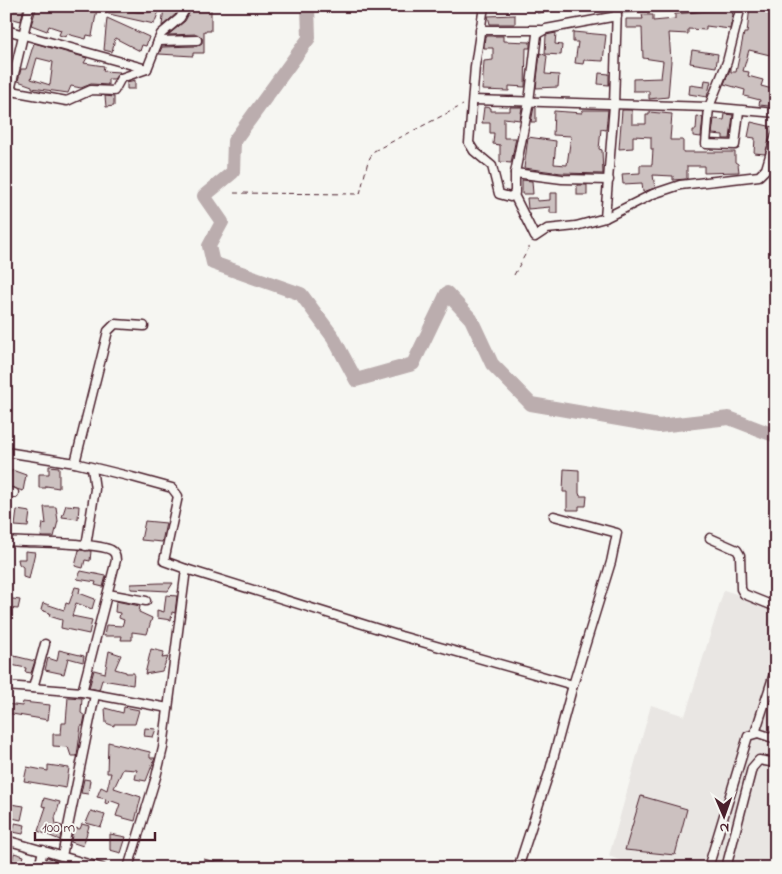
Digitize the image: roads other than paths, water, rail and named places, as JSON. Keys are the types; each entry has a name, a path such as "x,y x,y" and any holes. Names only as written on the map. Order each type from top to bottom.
{"street":[{"path":"30,6 8,91 70,101 91,90 114,91 121,78 147,69 165,28 180,18 187,6"},
{"path":"131,6 150,6"},
{"path":"484,6 469,137 470,148 492,166 499,194 510,197 514,195"},
{"path":"480,30 541,30 617,10 696,6"},
{"path":"739,111 735,145 706,144 709,107 727,62 741,6"},
{"path":"605,218 610,180 617,10"},
{"path":"6,30 147,69"},
{"path":"541,30 536,39 529,102 515,173 514,195 536,237 547,230 576,226 605,218 652,194 680,185 759,176 766,169 776,135"},
{"path":"158,41 197,40"},
{"path":"473,100 709,107 776,113"},
{"path":"515,173 562,178 610,180"},
{"path":"75,463 108,331 115,324 144,326"},
{"path":"6,452 75,463 172,488 177,492 178,501 164,561 401,636 573,684"},
{"path":"86,546 95,489 92,468"},
{"path":"518,868 550,770 573,684 611,562 617,533 554,516"},
{"path":"710,538 737,550 740,555 744,594 776,607"},
{"path":"6,541 86,546 111,550 116,555 108,594 82,692"},
{"path":"128,868 156,777 168,708 186,568"},
{"path":"108,594 146,601"},
{"path":"33,688 45,644"},
{"path":"708,868 746,740 755,733 776,668"},
{"path":"6,686 82,692 168,708"},
{"path":"62,856 95,695"},
{"path":"755,733 776,739"},
{"path":"726,868 752,768 759,760 776,762"},
{"path":"6,840 62,856 80,864 102,868"},
{"path":"39,868 42,850"}],"waterway":[{"path":"308,6 309,38 234,141 233,172 204,196 222,222 209,246 213,263 301,294 333,337 356,380 413,364 447,293 471,319 492,364 531,404 659,426 729,418 776,436"}]}
